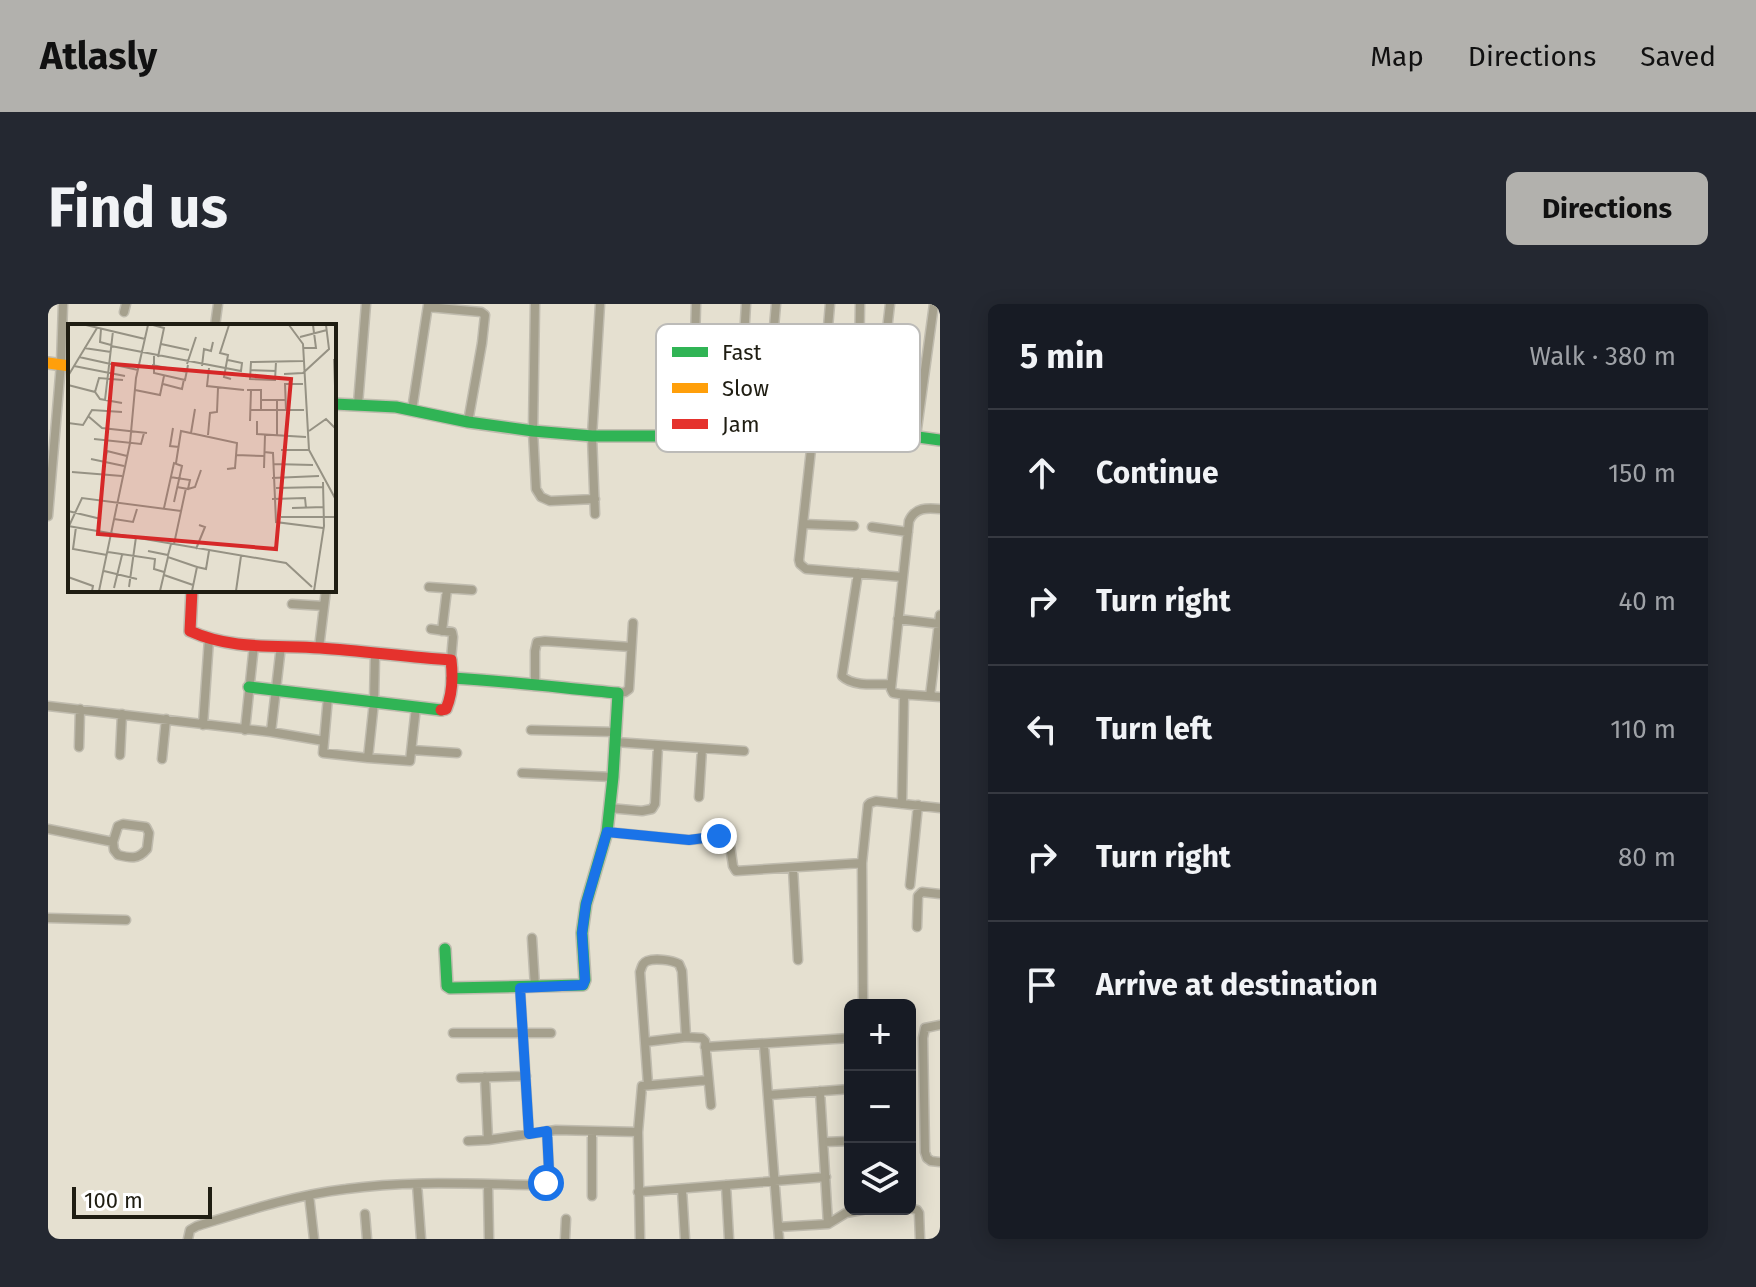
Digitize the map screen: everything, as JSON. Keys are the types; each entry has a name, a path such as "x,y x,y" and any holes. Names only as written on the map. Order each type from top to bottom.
{"street":[{"path":"48,516 63,304"},
{"path":"215,324 218,304"},
{"path":"358,404 366,304"},
{"path":"535,304 533,431 536,489 541,497 550,501 595,499"},
{"path":"595,514 592,436 600,304"},
{"path":"695,324 696,304"},
{"path":"745,324 746,304"},
{"path":"774,324 776,304"},
{"path":"828,324 830,304"},
{"path":"860,304 860,324"},
{"path":"888,324 890,304"},
{"path":"920,407 934,304"},
{"path":"412,410 428,305 481,312 485,315 482,343 468,422"},
{"path":"336,404 396,407 533,431 592,436 656,436"},
{"path":"920,437 940,440"},
{"path":"811,452 799,560 802,566 806,569 903,577"},
{"path":"898,619 940,621 935,697 893,693 891,684 898,619 908,532 912,514 921,509 940,509"},
{"path":"803,524 854,526"},
{"path":"872,527 908,532"},
{"path":"858,573 842,676 848,681 891,684"},
{"path":"429,587 472,590"},
{"path":"442,631 447,589"},
{"path":"192,592 190,631 209,639 451,660"},
{"path":"319,648 326,592"},
{"path":"292,604 324,606"},
{"path":"452,678 625,692 629,689 633,623"},
{"path":"249,687 446,709 450,704 453,634 431,629"},
{"path":"203,725 209,639"},
{"path":"535,686 537,642 631,647"},
{"path":"245,730 254,645"},
{"path":"271,732 281,646"},
{"path":"368,758 375,655"},
{"path":"445,949 446,979 450,988 583,985 582,933 586,904 607,832 618,693"},
{"path":"902,804 904,695"},
{"path":"328,697 323,753 410,761 416,707"},
{"path":"48,706 324,741"},
{"path":"79,747 80,709"},
{"path":"120,755 122,714"},
{"path":"162,759 166,719"},
{"path":"531,730 616,737 658,745 744,751"},
{"path":"609,808 652,809 655,804 658,745"},
{"path":"699,797 702,749"},
{"path":"412,750 457,753"},
{"path":"522,773 613,777"},
{"path":"863,999 862,863 867,809 870,803 876,801 940,808"},
{"path":"910,885 918,805"},
{"path":"123,824 146,827 149,833 147,849 138,857 118,855 113,842 118,826 123,824"},
{"path":"48,829 113,842"},
{"path":"607,832 689,840 726,836 736,871 862,863"},
{"path":"793,868 798,960"},
{"path":"917,927 918,896 922,892 940,894"},
{"path":"48,918 126,920"},
{"path":"532,938 535,987"},
{"path":"648,1085 640,972 648,961 673,961 679,964 686,1037"},
{"path":"520,988 529,1134"},
{"path":"940,1025 925,1028 923,1038 925,1152 931,1161 940,1162"},
{"path":"453,1033 551,1033"},
{"path":"645,1042 702,1038 705,1041 711,1105"},
{"path":"705,1047 844,1038"},
{"path":"764,1045 779,1239"},
{"path":"461,1078 526,1076"},
{"path":"485,1077 488,1140"},
{"path":"640,1239 638,1132 642,1086 708,1080"},
{"path":"769,1095 844,1089"},
{"path":"820,1091 828,1224"},
{"path":"468,1141 547,1131 638,1132"},
{"path":"188,1239 190,1230 197,1226 309,1195 344,1189 417,1184 546,1183 549,1171 547,1131"},
{"path":"592,1131 592,1196"},
{"path":"824,1142 844,1141"},
{"path":"638,1192 826,1177"},
{"path":"417,1184 421,1239"},
{"path":"488,1185 489,1239"},
{"path":"726,1185 729,1239"},
{"path":"682,1189 685,1239"},
{"path":"309,1195 314,1239"},
{"path":"916,1210 919,1213 920,1239"},
{"path":"365,1214 367,1239"},
{"path":"778,1227 828,1224 844,1214"},
{"path":"565,1239 566,1219"}],"traffic: fast":[{"path":"336,404 396,407 533,431 592,436 656,436"},
{"path":"920,437 940,440"},
{"path":"445,949 447,986 450,988 583,985 582,933 586,904 607,832 618,693 452,678"},
{"path":"249,687 441,710"}],"traffic: slow":[{"path":"48,363 68,366"}],"traffic: jam":[{"path":"192,592 190,631 221,641 451,660 450,697 446,709 441,710"}],"route":[{"path":"546,1183 549,1171 547,1131 529,1134 520,988 583,985 582,933 586,904 607,832 689,840 719,836"}]}
